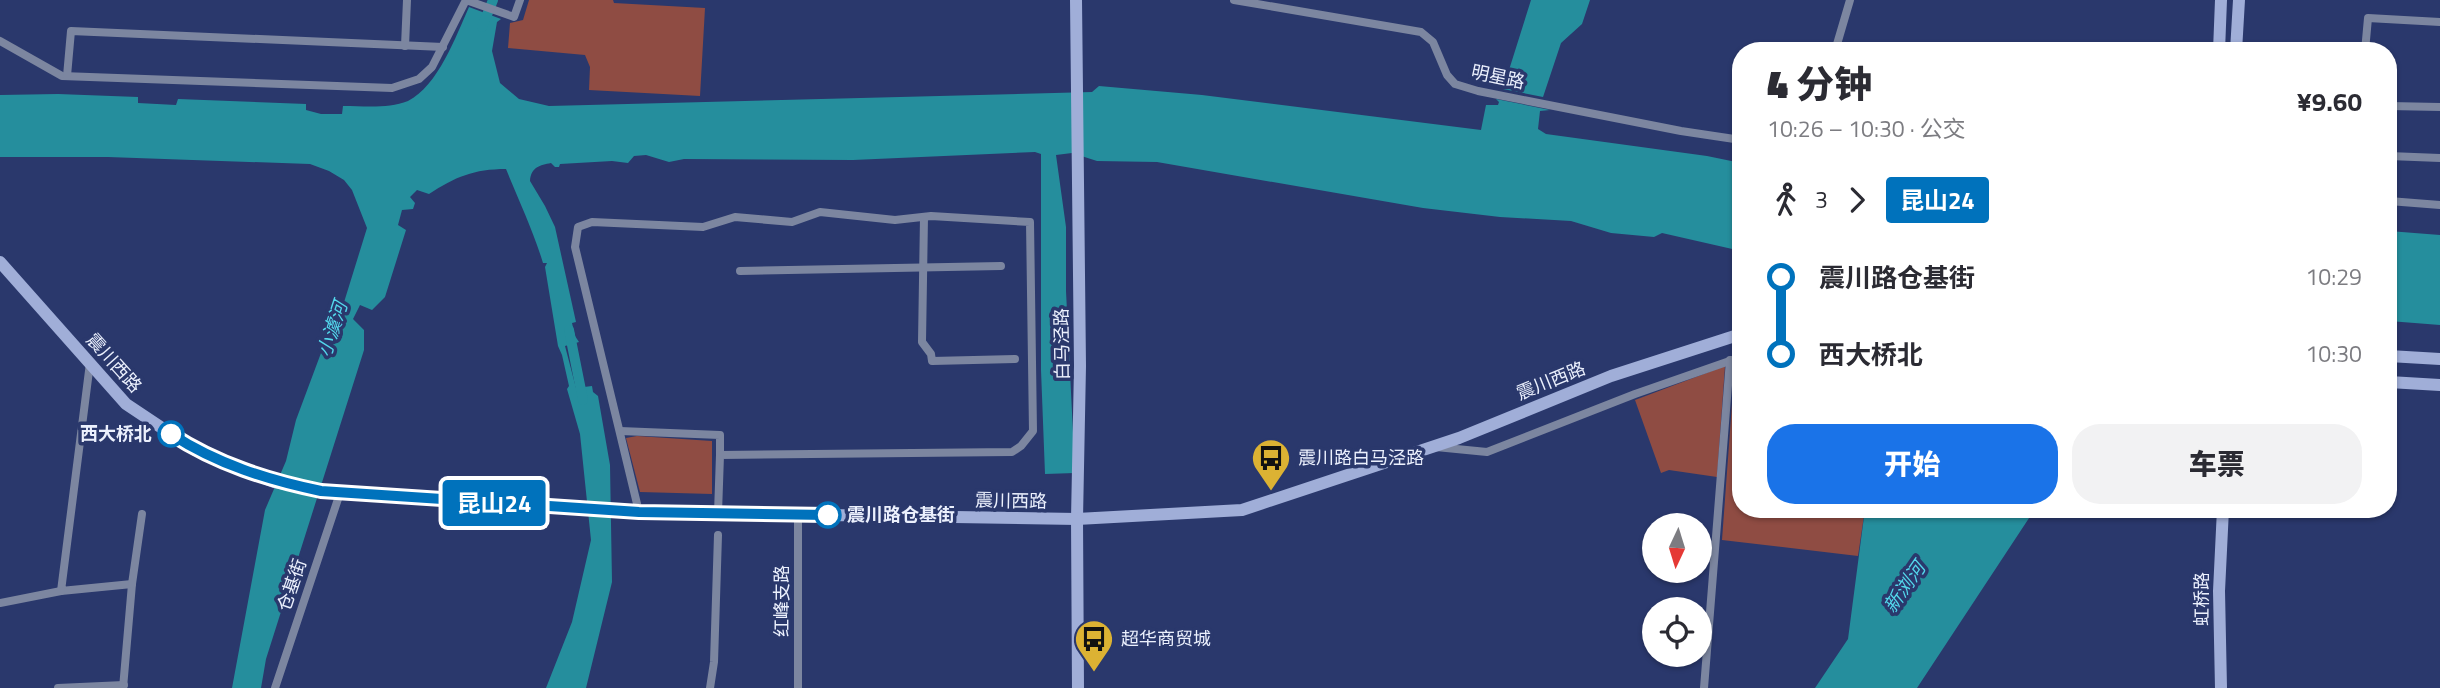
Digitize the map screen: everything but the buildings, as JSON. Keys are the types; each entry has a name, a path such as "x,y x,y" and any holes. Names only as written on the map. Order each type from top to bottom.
{"street":[{"path":"405,46 407,0"},
{"path":"0,41 62,76 392,88 419,79 432,67 466,0 514,17 520,0"},
{"name":"白马泾路","path":"1076,0 1080,366 1078,688"},
{"name":"明星路","path":"1234,0 1421,32 1433,43 1447,75 1455,84 1681,131 1732,139"},
{"path":"1838,42 1850,0"},
{"path":"2219,42 2221,0"},
{"path":"2237,42 2239,0"},
{"path":"2366,42 2368,18 2440,22"},
{"path":"67,76 71,31 443,47"},
{"path":"2397,106 2440,107"},
{"path":"2397,156 2440,159"},
{"path":"2397,202 2440,205"},
{"path":"639,512 575,247 578,228 592,222 703,227 736,217 792,222 820,212 895,220 924,217 1030,222 1033,431 1021,446 1012,452 720,455"},
{"path":"924,217 922,342 931,354 932,361 1015,359"},
{"name":"震川西路","path":"0,262 126,404 195,450 274,482 340,494 614,511 1077,519 1242,510 1459,439 1611,376 1732,337"},
{"path":"740,271 1001,266"},
{"path":"2397,356 2440,359"},
{"path":"1433,447 1488,452 1730,360 1704,688"},
{"path":"61,591 90,363"},
{"path":"2397,382 2440,385"},
{"path":"620,431 720,435 718,513"},
{"name":"仓基街","path":"275,688 340,494"},
{"path":"58,688 123,686 132,584 142,514"},
{"name":"红峰支路","path":"798,514 798,688"},
{"name":"虹桥路","path":"2221,688 2219,591 2222,518"},
{"path":"709,688 714,662 718,535"},
{"path":"0,603 61,591 132,584"}],"shaded area":[{"path":"529,0 613,0 614,3 705,8 700,96 589,90 590,67 585,55 508,48 510,23 523,20"},
{"path":"1725,366 1717,477 1669,470 1661,473 1635,400"},
{"path":"1732,404 1732,518 1864,518 1858,556 1722,540"},
{"path":"637,436 712,441 712,494 640,492 626,438"}],"water":[{"path":"1531,0 1590,0 1582,24 1561,43 1543,97 1503,89"},
{"path":"469,7 501,19 497,22 492,51 500,83 519,99 549,106 1092,92 1099,86 1202,95 1481,130 1486,105 1498,105 1496,99 1550,110 1540,111 1538,129 1546,134 1732,161 1732,249 1662,233 1654,237 1611,233 1571,221 1500,217 1423,208 1157,162 1097,161 1072,153 1056,155 1066,227 1066,291 1075,473 1045,474 1041,370 1041,154 1035,152 853,160 684,159 669,162 646,155 634,156 628,163 612,161 560,164 555,167 551,163 540,166 532,173 530,181 555,227 576,322 572,323 579,342 565,346 576,388 592,386 593,392 598,396 610,465 612,582 586,688 546,688 572,622 591,540 580,434 558,346 545,267 547,263 543,263 506,169 474,172 429,194 417,190 410,197 415,203 413,209 402,210 398,225 406,230 385,297 372,310 360,305 353,319 364,330 364,350 266,659 261,688 232,688 265,510 286,461 296,420 321,353 335,317 341,312 367,228 352,190 344,180 310,164 108,157 0,157 0,95 138,97 138,103 176,105 178,99 306,104 306,110 321,114 342,114 343,106 392,105 408,101 428,84 452,46"},
{"path":"2397,232 2440,235 2440,325 2397,322"},
{"name":"新浏河","path":"1864,518 2029,518 1917,688 1815,688 1848,639"}],"waterway":[{"name":"小澞河","path":"482,27 493,0"},
{"path":"569,330 583,400"}],"bus line":[{"name":"昆山24","path":"171,434 195,450 274,482 340,494 639,512 828,515"}],"place":[{"name":"西大桥北","path":"171,434"},
{"name":"震川路白马泾路","path":"1271,492"},
{"name":"震川路仓基街","path":"828,515"},
{"name":"超华商贸城","path":"1094,673"}]}
